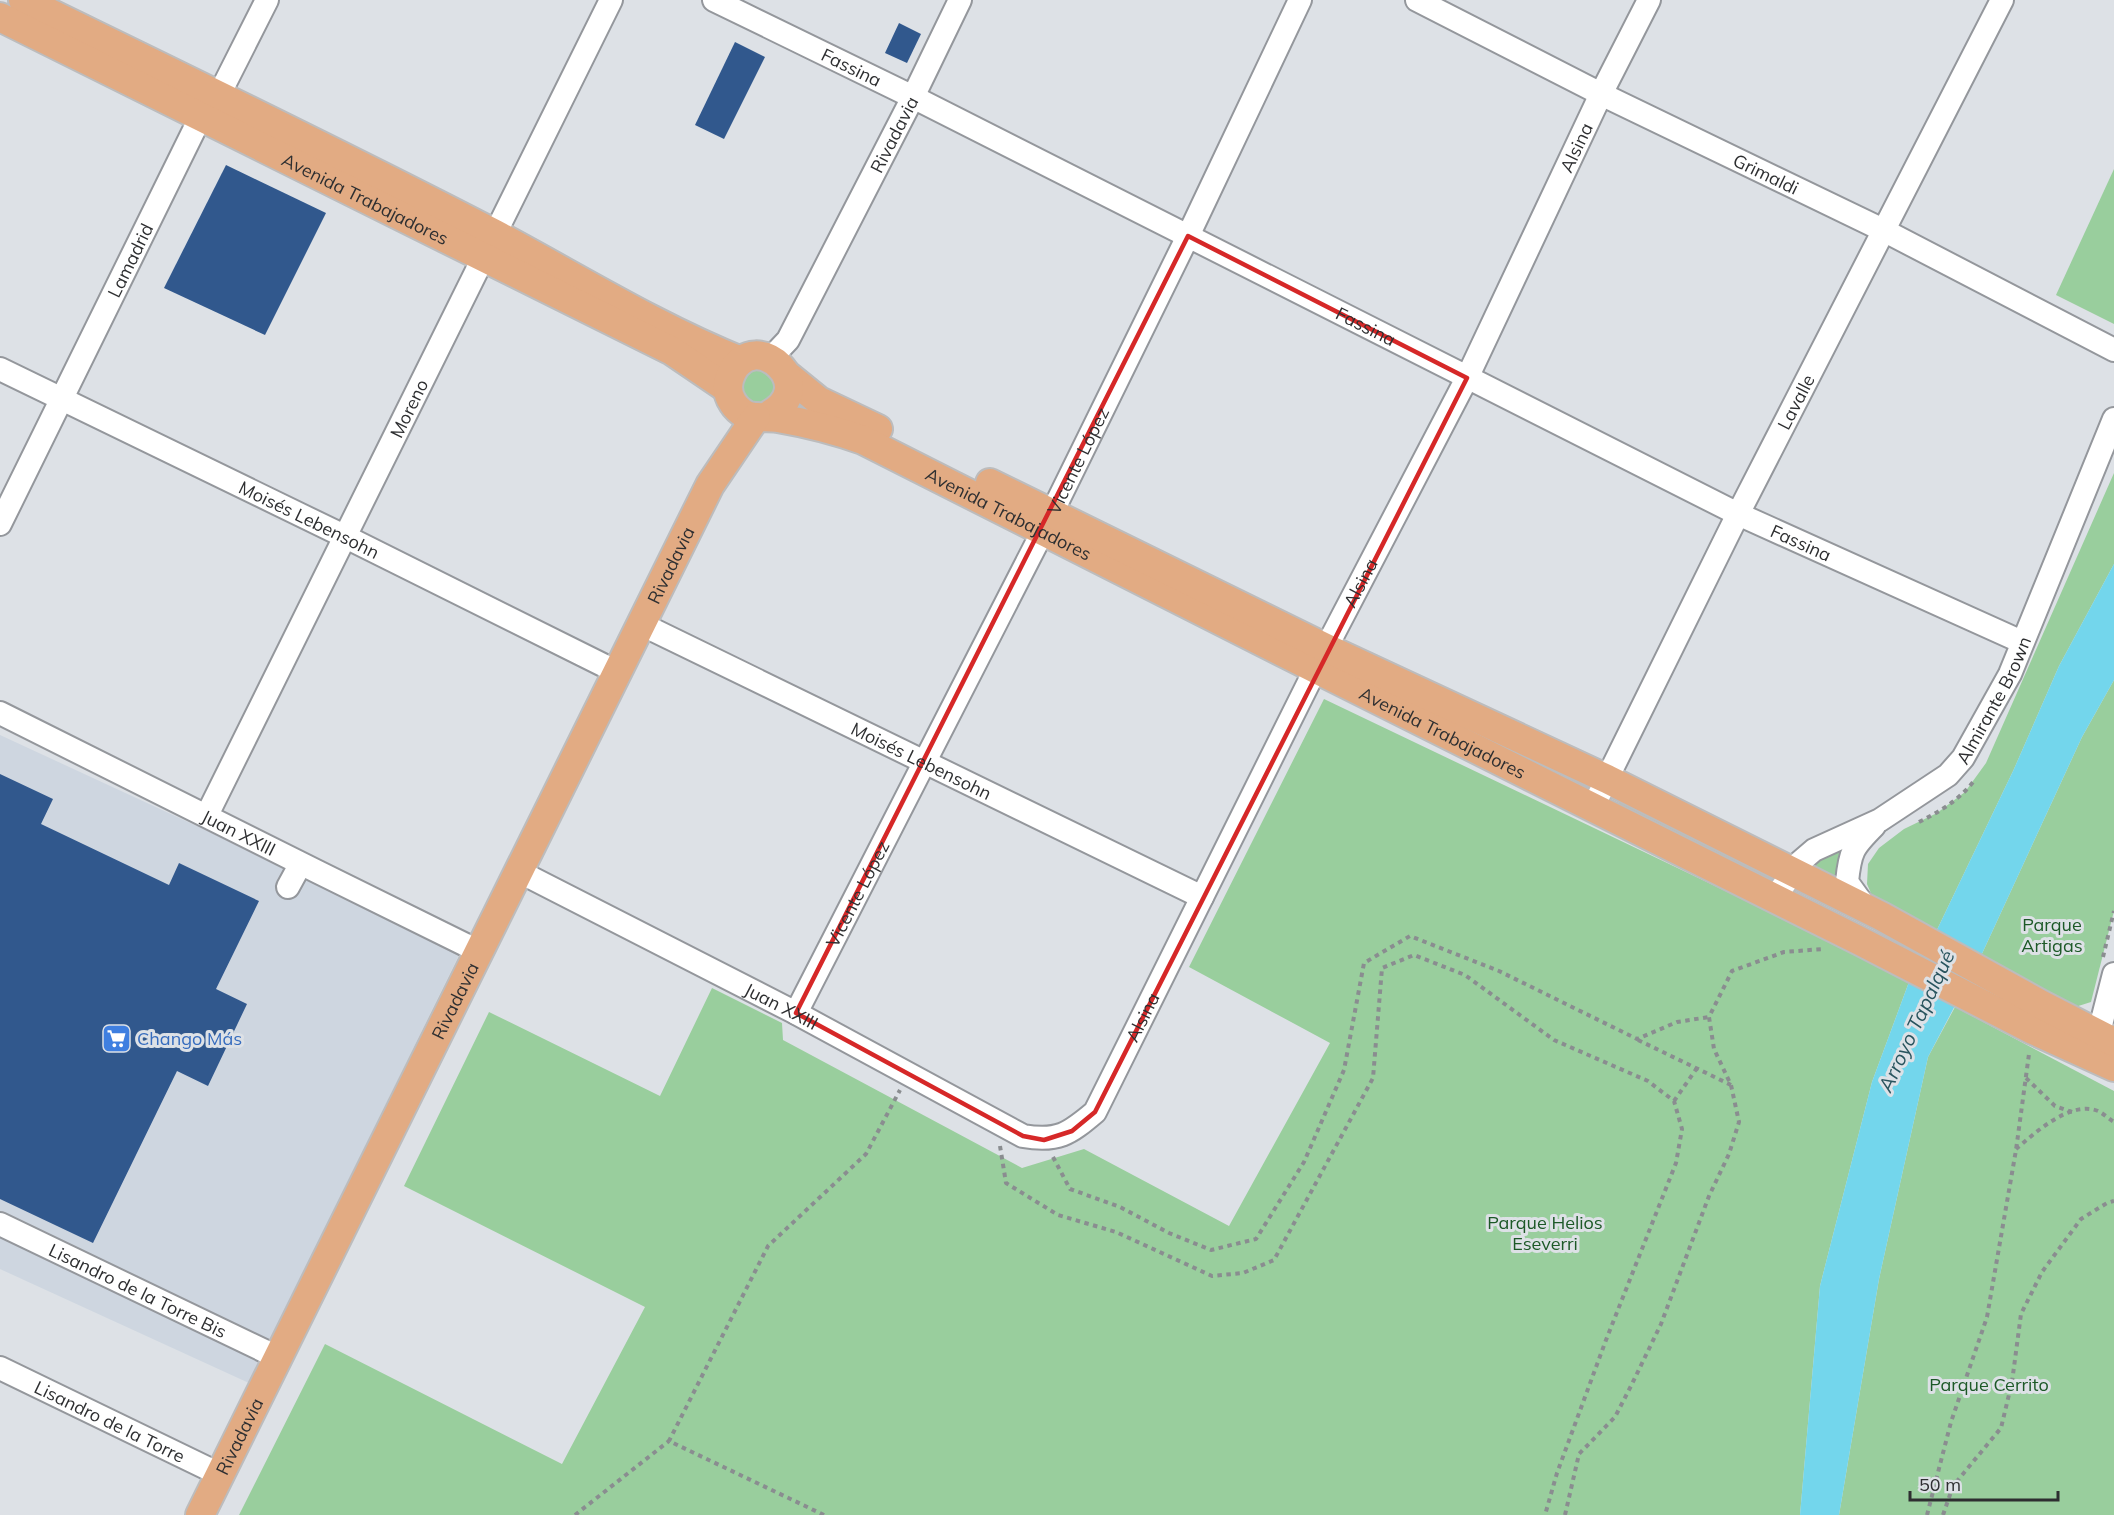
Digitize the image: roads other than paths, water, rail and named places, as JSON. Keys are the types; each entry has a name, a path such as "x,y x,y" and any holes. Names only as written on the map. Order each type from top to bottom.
{"main road":[{"name":"Avenida Trabajadores","path":"23,0 219,95 672,351 729,394"},
{"name":"Avenida Trabajadores","path":"0,17 200,118 741,361"},
{"path":"761,356 779,367 789,386 788,395 776,411 762,416 746,415 737,409 729,394 729,378 741,361 761,356"},
{"name":"Avenida Trabajadores","path":"779,367 819,401 1047,522 1321,658 1593,807 2035,1028 2105,1050"},
{"name":"Rivadavia","path":"200,1515 710,485 725,438 729,394"},
{"name":"Avenida Trabajadores","path":"762,416 821,426 863,440 1047,522"},
{"name":"Rivadavia","path":"710,485 762,416"},
{"name":"Avenida Trabajadores","path":"1321,658 1607,779 1873,912 2035,1028"}],"street":[{"name":"Lamadrid","path":"0,524 200,118 219,95 267,0"},
{"name":"Moreno","path":"207,815 611,0"},
{"name":"Fassina","path":"714,0 913,97 1738,514 2022,642"},
{"name":"Rivadavia","path":"779,367 788,340 913,97 960,0"},
{"name":"Vicente López","path":"796,1013 1047,522 1188,236 1300,0"},
{"name":"Grimaldi","path":"1416,0 1601,94 1885,231 2114,350"},
{"name":"Alsina","path":"1044,1140 1072,1131 1095,1112 1321,658 1467,378 1601,94 1649,0"},
{"name":"Lavalle","path":"1593,807 1738,514 2002,0"},
{"name":"Moisés Lebensohn","path":"0,369 617,672"},
{"name":"Almirante Brown","path":"1774,899 1800,862 1814,850 1880,820 1948,775 1963,758 2010,674 2114,419"},
{"name":"Moisés Lebensohn","path":"641,624 1202,897"},
{"name":"Juan XXIII","path":"0,713 478,951"},
{"path":"1873,912 1847,882 1849,862 1856,844 1880,820"},
{"path":"288,887 300,864"},
{"name":"Juan XXIII","path":"518,871 796,1013 1023,1136 1044,1140"},
{"path":"2105,1050 2107,971"},
{"name":"Lisandro de la Torre Bis","path":"0,1224 113,1269 277,1357"},
{"name":"Lisandro de la Torre","path":"0,1368 219,1474"}],"water":[{"name":"Arroyo Tapalqué","path":"2114,564 2114,680 2082,737 1980,958 1928,1057 1879,1279 1839,1515 1800,1515 1820,1286 1872,1082 1909,982 1935,934 2014,769 2059,666"}],"place":[{"name":"Chango Más","path":"116,1038"}],"park label":[{"name":"Parque Artigas","path":"2052,934"},
{"name":"Parque Helios Eseverri","path":"1545,1232"},
{"name":"Parque Cerrito","path":"1989,1384"}]}
